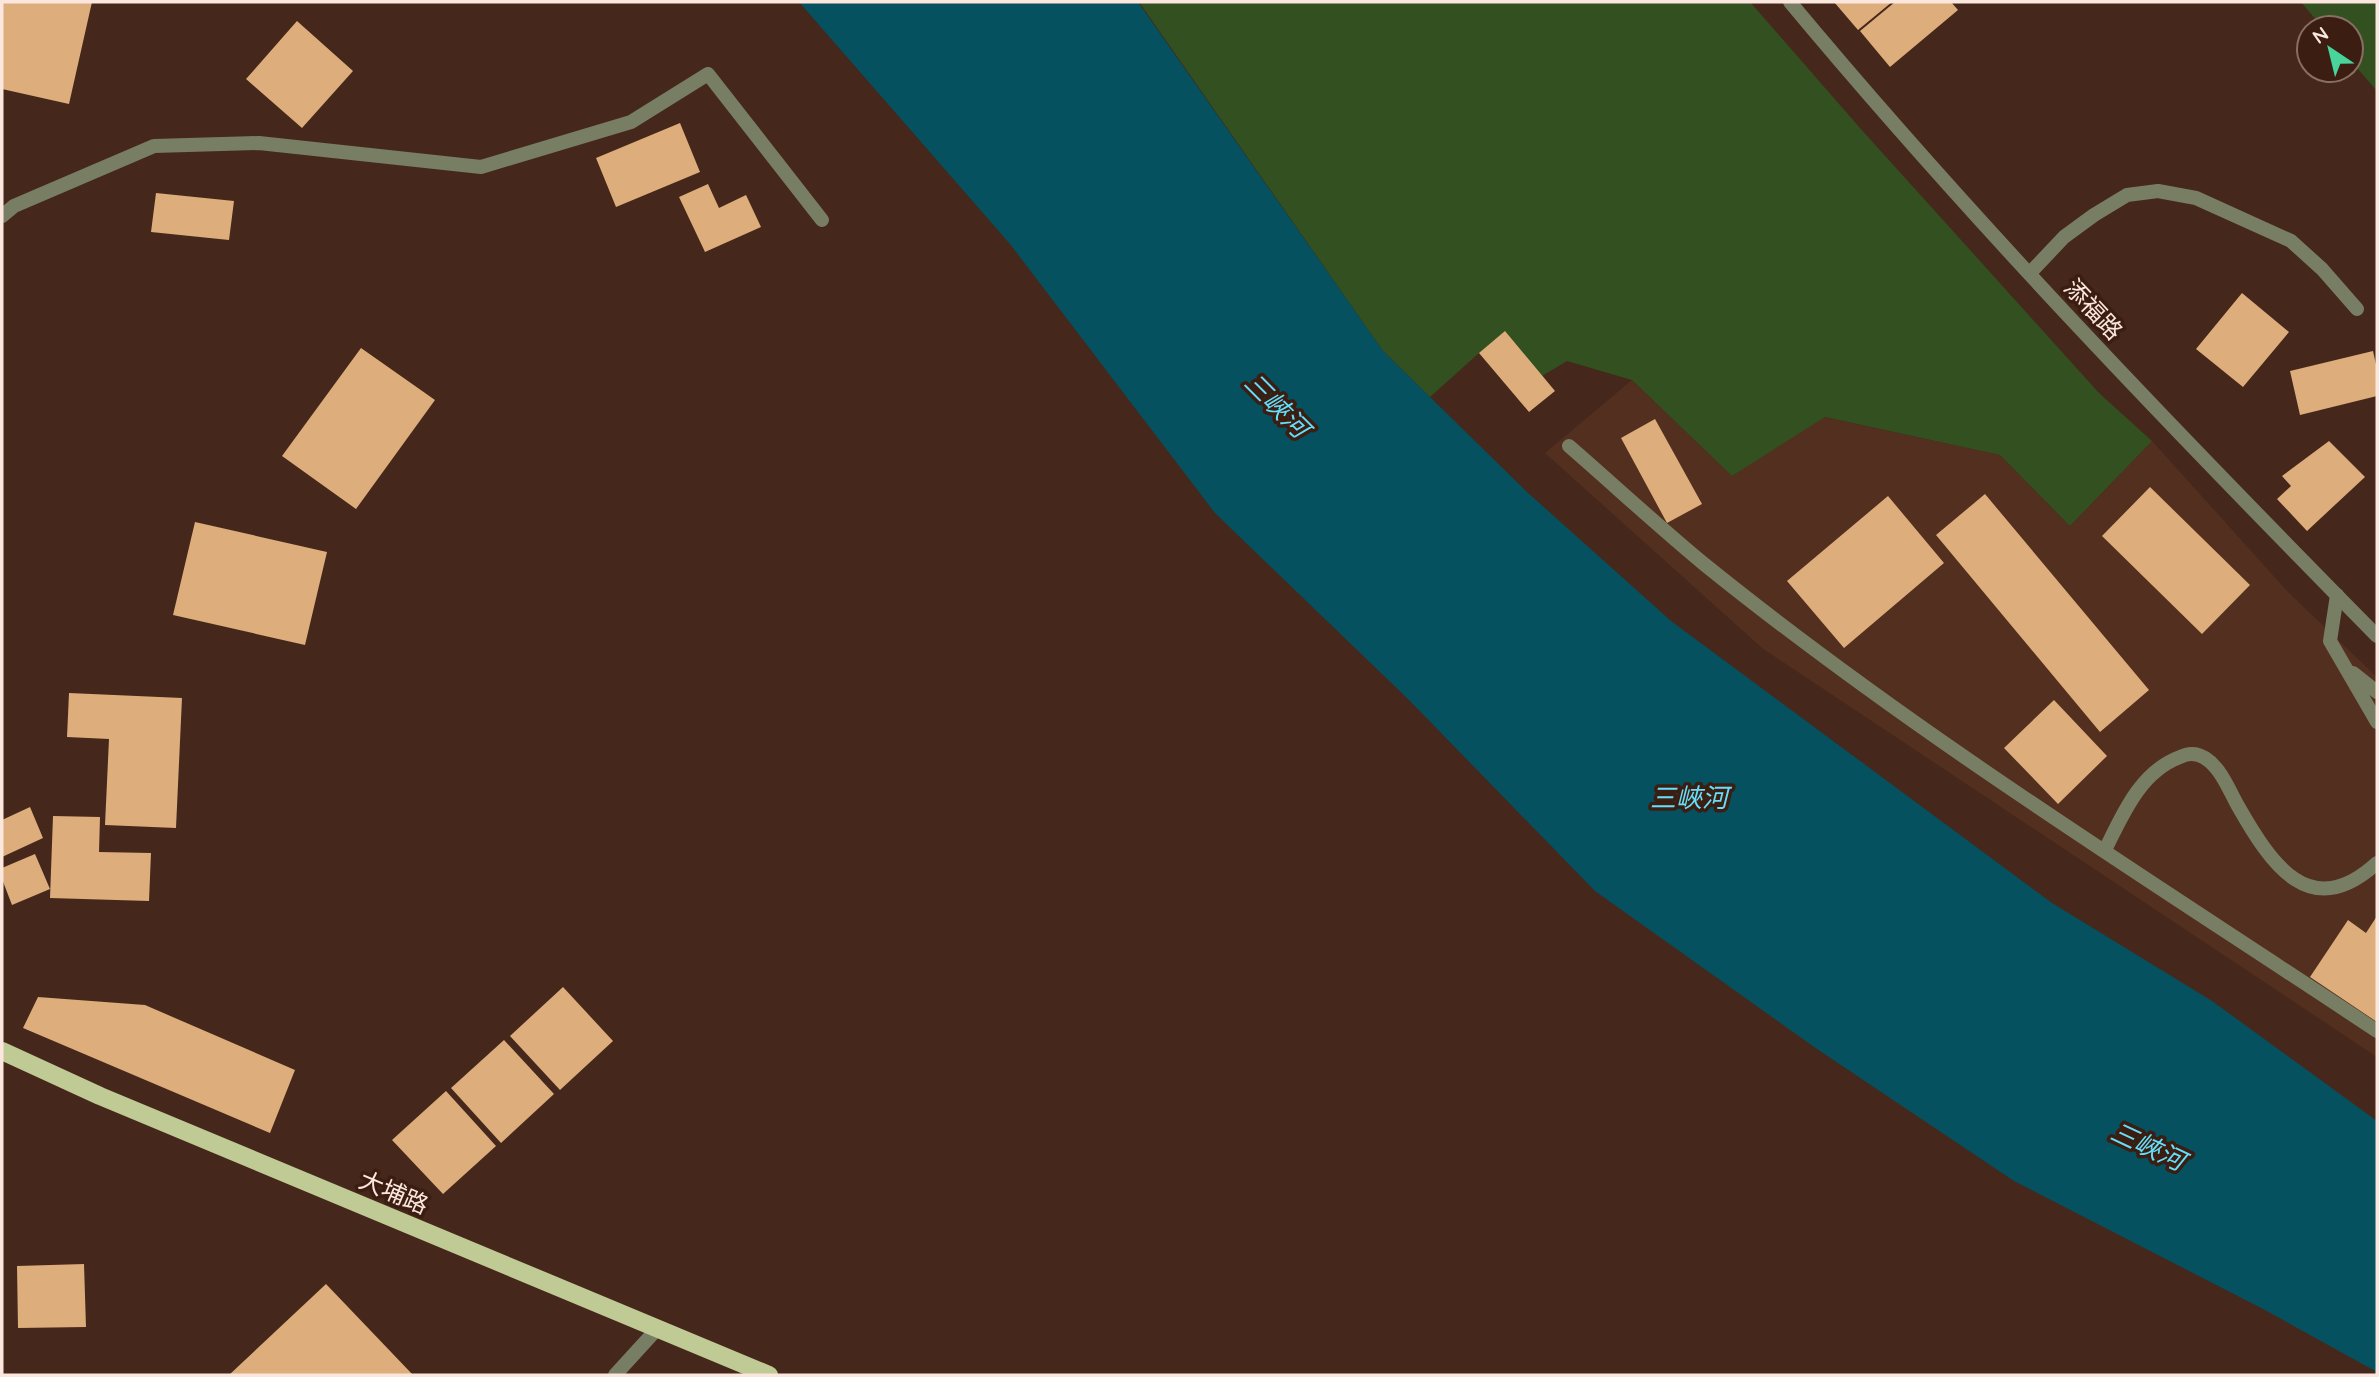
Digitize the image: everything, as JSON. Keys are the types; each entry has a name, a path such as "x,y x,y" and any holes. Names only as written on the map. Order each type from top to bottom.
{"main road":[{"name":"大埔路","path":"2,1051 100,1096 769,1375"}],"street":[{"name":"添福路","path":"1790,2 1882,112 2144,397 2377,636"},
{"path":"2,216 14,205 154,146 259,143 481,167 631,122 709,74 822,220"},
{"path":"2030,273 2064,237 2094,215 2127,195 2158,191 2196,198 2291,241 2322,269 2357,309"},
{"path":"1569,446 1704,564 1864,685 2032,804 2377,1031"},
{"path":"2337,595 2330,641 2347,667 2377,692"},
{"path":"2347,667 2377,722"},
{"path":"2105,850 2131,800 2151,775 2168,761 2188,753 2204,757 2219,771 2254,835 2273,860 2293,879 2314,889 2343,887 2377,863"},
{"path":"615,1375 657,1329"}],"shaded area":[{"path":"1632,380 1732,476 1824,417 2000,455 2070,526 2152,441 2289,593 2377,677 2377,1057 1762,648 1545,453"}],"green space":[{"path":"1139,2 1750,2 2099,393 2152,441 2070,526 2000,455 1825,417 1732,476 1632,380 1567,361 1542,376 1479,353 1430,397 1383,351"},
{"path":"2301,2 2377,2 2377,91 2365,77 2365,14 2311,14"}],"water":[{"name":"三峽河","path":"799,2 1138,2 1383,351 1527,492 1671,621 2052,903 2212,1001 2377,1121 2377,1372 2265,1310 2014,1181 1817,1049 1595,891 1409,700 1215,513 1010,244"}],"building":[{"path":"2,2 92,2 69,104 2,89"},
{"path":"1834,2 1892,2 1858,30"},
{"path":"1895,2 1951,2 1958,10 1890,67 1860,31"},
{"path":"297,21 353,71 302,128 246,79"},
{"path":"680,123 700,172 616,207 596,158"},
{"path":"708,184 719,208 746,195 761,227 705,252 679,197"},
{"path":"156,193 234,201 229,240 151,232"},
{"path":"2242,293 2289,332 2243,387 2196,349"},
{"path":"1505,331 1555,391 1529,412 1479,353"},
{"path":"361,348 435,400 356,509 282,456"},
{"path":"2373,351 2377,369 2377,396 2300,415 2290,371"},
{"path":"1655,419 1702,504 1667,523 1621,438"},
{"path":"2329,441 2365,477 2307,531 2277,499 2291,486 2282,476"},
{"path":"2150,487 2250,585 2202,634 2102,536"},
{"path":"1985,494 2149,690 2100,732 1936,535"},
{"path":"1888,496 1944,563 1844,648 1787,581"},
{"path":"195,522 327,552 305,645 173,615"},
{"path":"69,693 182,698 176,828 105,825 109,739 67,737"},
{"path":"2054,700 2107,756 2058,804 2004,748"},
{"path":"30,807 43,838 2,857 2,820"},
{"path":"53,816 100,817 99,852 151,853 149,901 50,898"},
{"path":"35,854 50,889 12,905 2,879 2,868"},
{"path":"2377,916 2377,1022 2310,977 2348,920 2366,933"},
{"path":"563,987 613,1041 560,1090 510,1036"},
{"path":"38,997 145,1005 295,1070 270,1133 23,1028"},
{"path":"504,1040 554,1094 501,1143 451,1088"},
{"path":"446,1091 496,1146 443,1194 392,1140"},
{"path":"84,1264 86,1327 18,1328 17,1266"},
{"path":"326,1284 413,1375 229,1375"}]}
